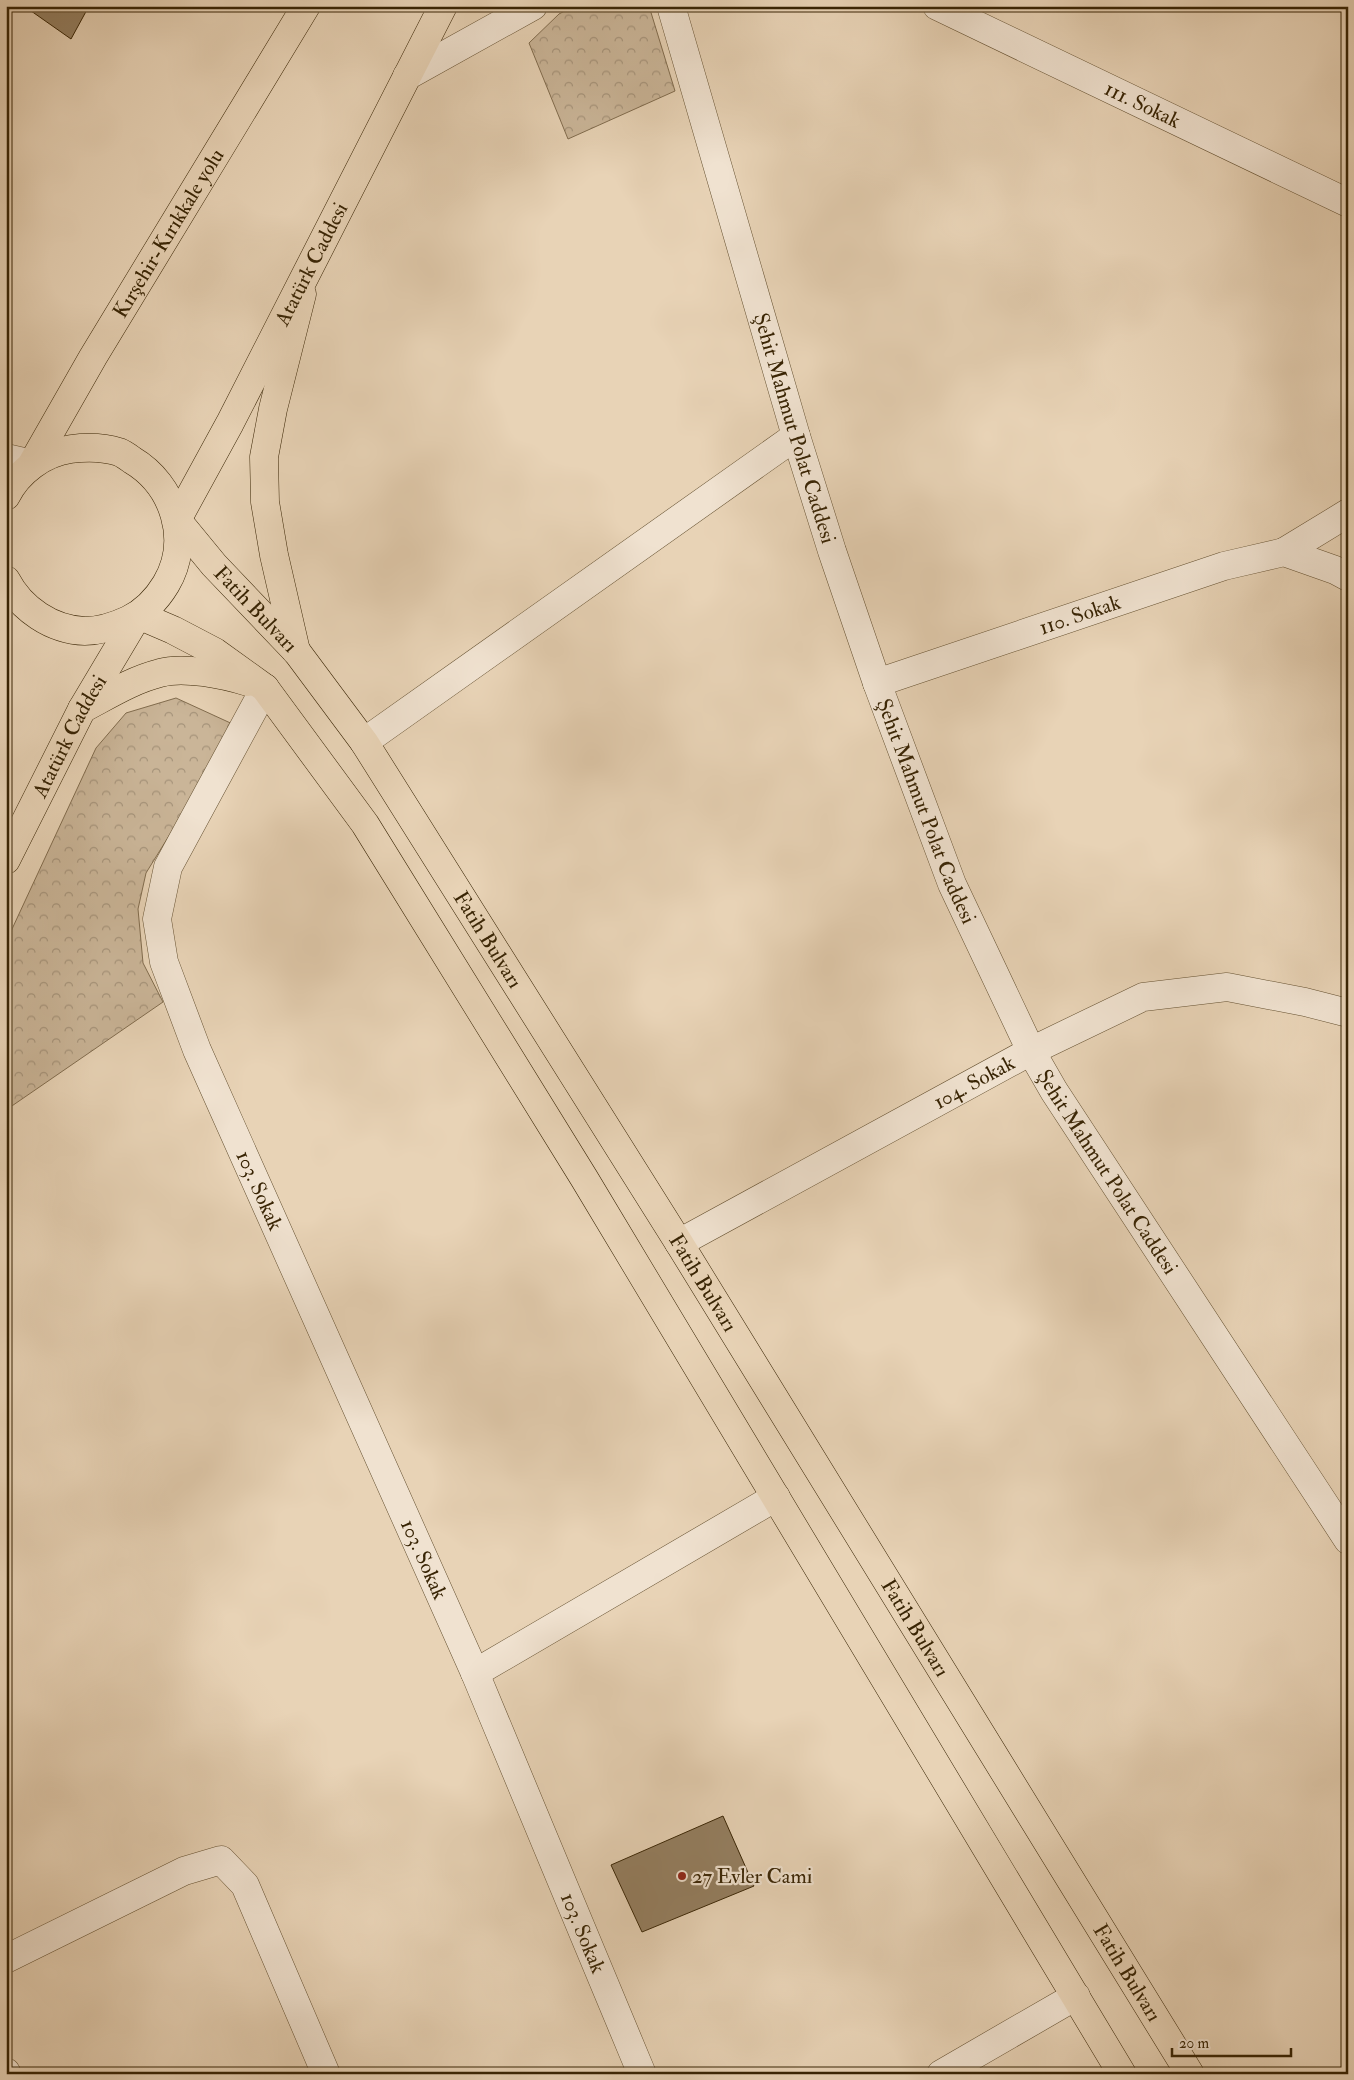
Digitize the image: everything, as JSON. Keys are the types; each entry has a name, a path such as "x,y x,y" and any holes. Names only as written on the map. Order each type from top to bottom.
{"main road":[{"name":"Kırşehir-Kırıkkale yolu","path":"32,464 92,358 306,6"},
{"name":"Atatürk Caddesi","path":"177,520 230,423 443,6"},
{"path":"297,652 274,555 265,502 264,456 273,409 308,269"},
{"path":"6,496 12,484 32,464 60,451 90,447 120,453 146,468 166,492 177,520 178,547 172,574 158,598 138,615 112,627 85,630 57,625 32,613 12,592 6,580"},
{"name":"Fatih Bulvarı","path":"177,520 214,565 297,652 364,742 679,1243 1190,2074"},
{"name":"Atatürk Caddesi","path":"6,860 82,709 138,615"},
{"name":"Fatih Bulvarı","path":"138,615 173,630 215,652 265,688 365,824 584,1178 1122,2074"},
{"path":"82,709 134,682 162,672 222,674 265,688"}],"street":[{"path":"407,76 533,6"},
{"name":"Şehit Mahmut Polat Caddesi","path":"671,6 796,436 832,551 877,683 952,884 1031,1051 1054,1092 1348,1540"},
{"name":"111. Sokak","path":"937,6 1348,203"},
{"path":"364,742 796,436"},
{"path":"6,458 32,464"},
{"name":"110. Sokak","path":"877,683 1224,566 1284,552 1348,513"},
{"path":"1284,552 1335,570 1348,577"},
{"name":"103. Sokak","path":"265,688 168,867 158,919 164,962 197,1050 475,1673 642,2074"},
{"name":"104. Sokak","path":"679,1243 1031,1051 1143,997 1227,987 1305,1002 1348,1013"},
{"path":"475,1673 776,1497"},
{"path":"6,1959 184,1872 221,1860 245,1885 326,2074"},
{"path":"941,2074 1076,1996"}],"green space":[{"path":"574,6 649,6 675,91 568,139 529,43 559,14"},
{"path":"176,698 237,726 146,873 138,909 143,963 163,1002 6,1110 6,942 96,748 126,713"}],"building":[{"path":"24,6 89,6 71,39"},
{"name":"27 Evler Cami","path":"723,1816 754,1886 642,1932 611,1865"}],"place":[{"name":"27 Evler Cami","path":"682,1876"}]}
